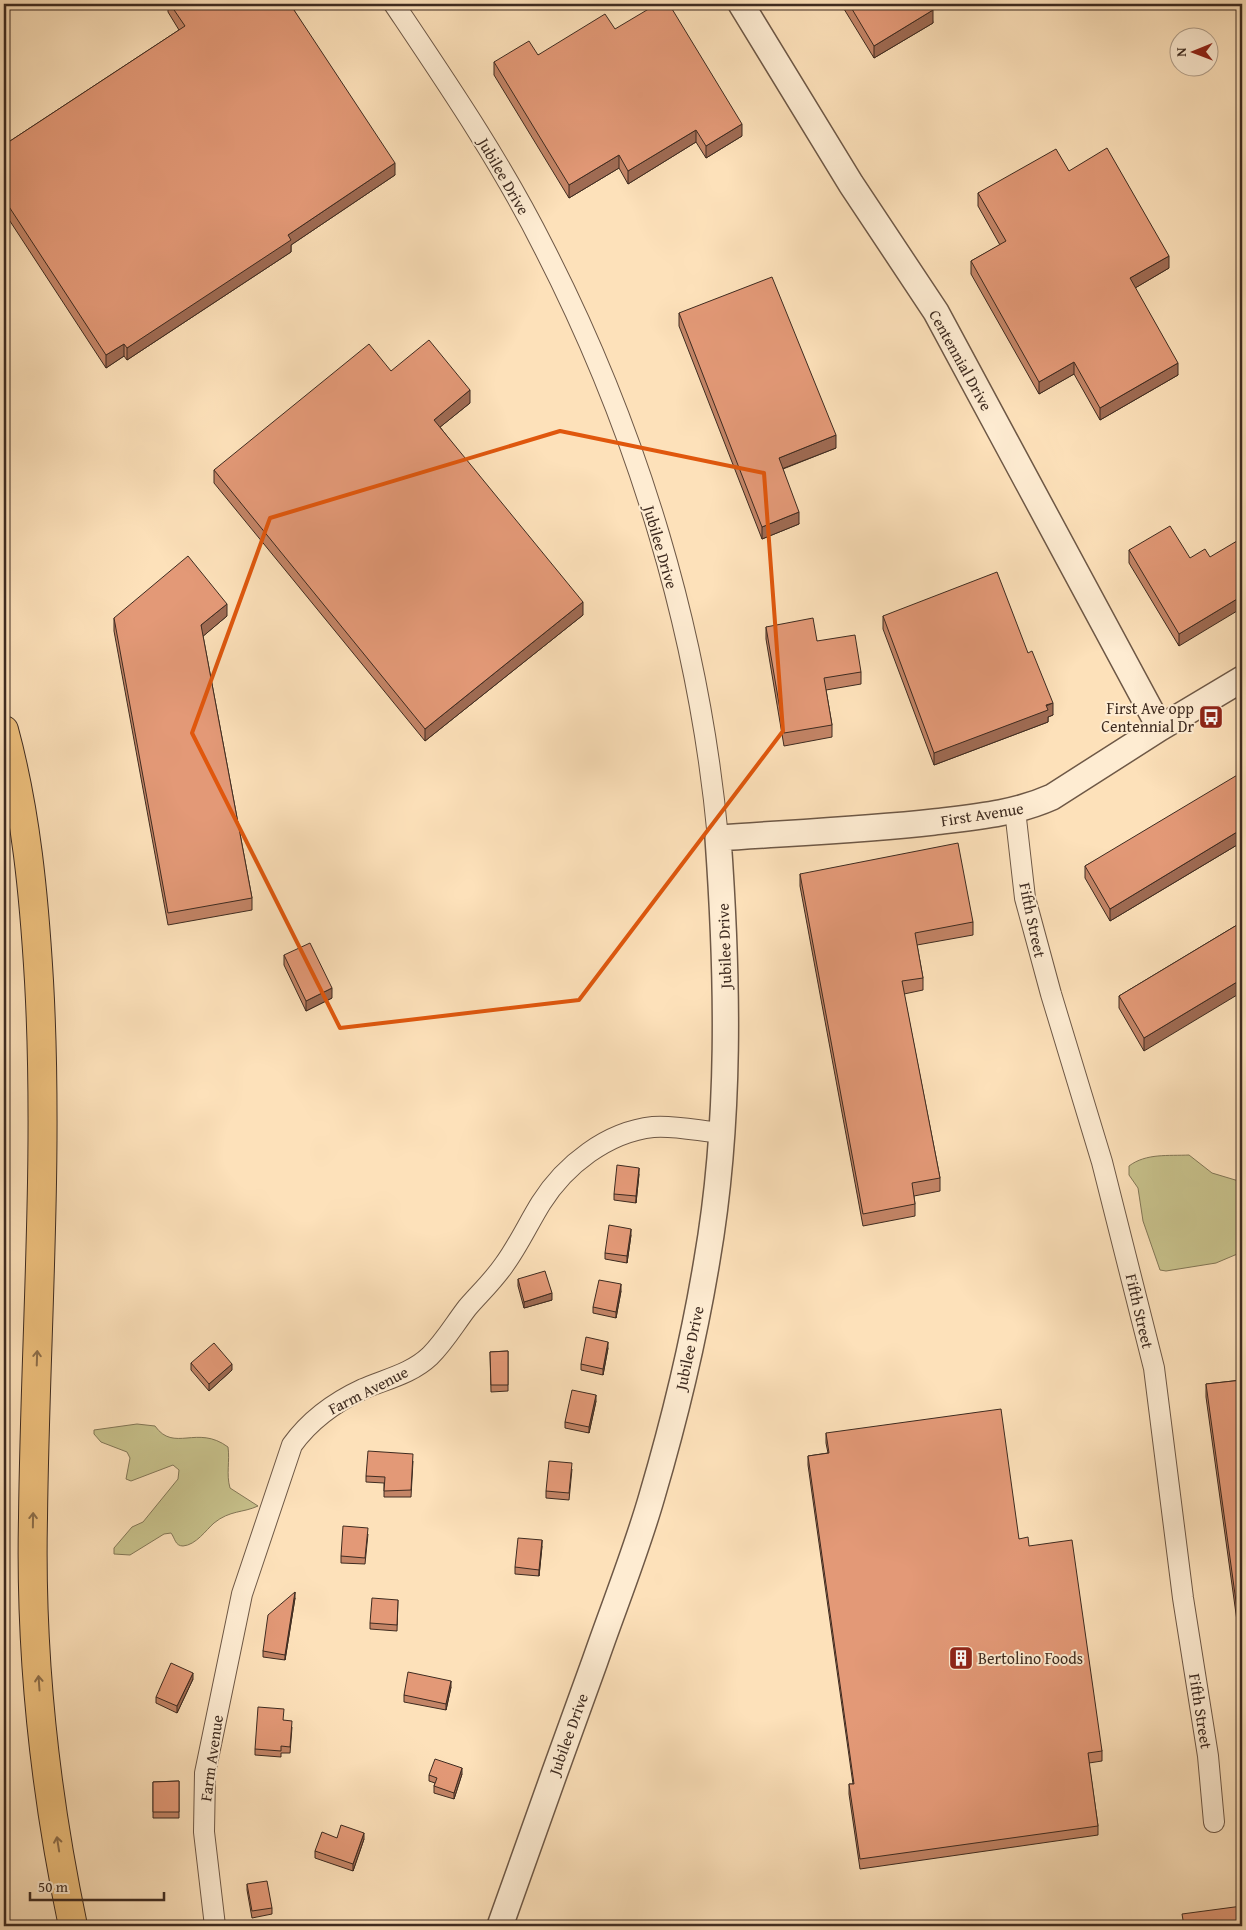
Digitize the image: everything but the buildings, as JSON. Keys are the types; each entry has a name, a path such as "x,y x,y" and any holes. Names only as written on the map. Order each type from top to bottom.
{"highway":[{"path":"4,730 24,830 36,935 42,1064 42,1201 32,1520 35,1617 41,1712 50,1793 73,1926"}],"street":[{"name":"Jubilee Drive","path":"394,4 481,136 544,246 573,307 622,423 665,556 683,624 709,765 718,838 724,919 727,1002 721,1133 708,1258 675,1414 654,1489 500,1926"},
{"name":"Centennial Drive","path":"741,4 847,177 936,312 1160,728"},
{"name":"First Avenue","path":"718,838 898,826 980,817 1015,810 1052,797 1160,728 1242,679"},
{"name":"Fifth Street","path":"1015,810 1028,907 1051,994 1104,1169 1154,1368 1183,1598 1208,1756 1214,1822"},
{"name":"Farm Avenue","path":"215,1926 204,1832 205,1774 242,1594 292,1445 304,1428 338,1403 362,1390 404,1374 428,1358 448,1337 466,1311 503,1267 542,1202 566,1173 598,1146 618,1136 654,1127 721,1133"}],"highlighted area":[{"path":"560,431 764,473 783,731 579,1000 340,1028 192,733 270,518"}],"shaded area":[{"path":"1189,1155 1212,1173 1242,1182 1242,1252 1216,1263 1166,1271 1160,1270 1143,1221 1138,1188 1129,1175 1129,1166 1150,1157"},
{"path":"137,1424 155,1426 162,1434 170,1437 206,1438 228,1447 228,1478 230,1488 258,1506 220,1519 188,1545 178,1545 171,1533 164,1534 130,1555 114,1554 114,1548 132,1527 143,1522 178,1479 179,1470 173,1465 131,1481 126,1479 130,1458 127,1452 101,1442 94,1434 94,1430"}],"place":[{"name":"First Ave opp Centennial Dr","path":"1211,717"},
{"name":"Bertolino Foods","path":"961,1658"}]}
